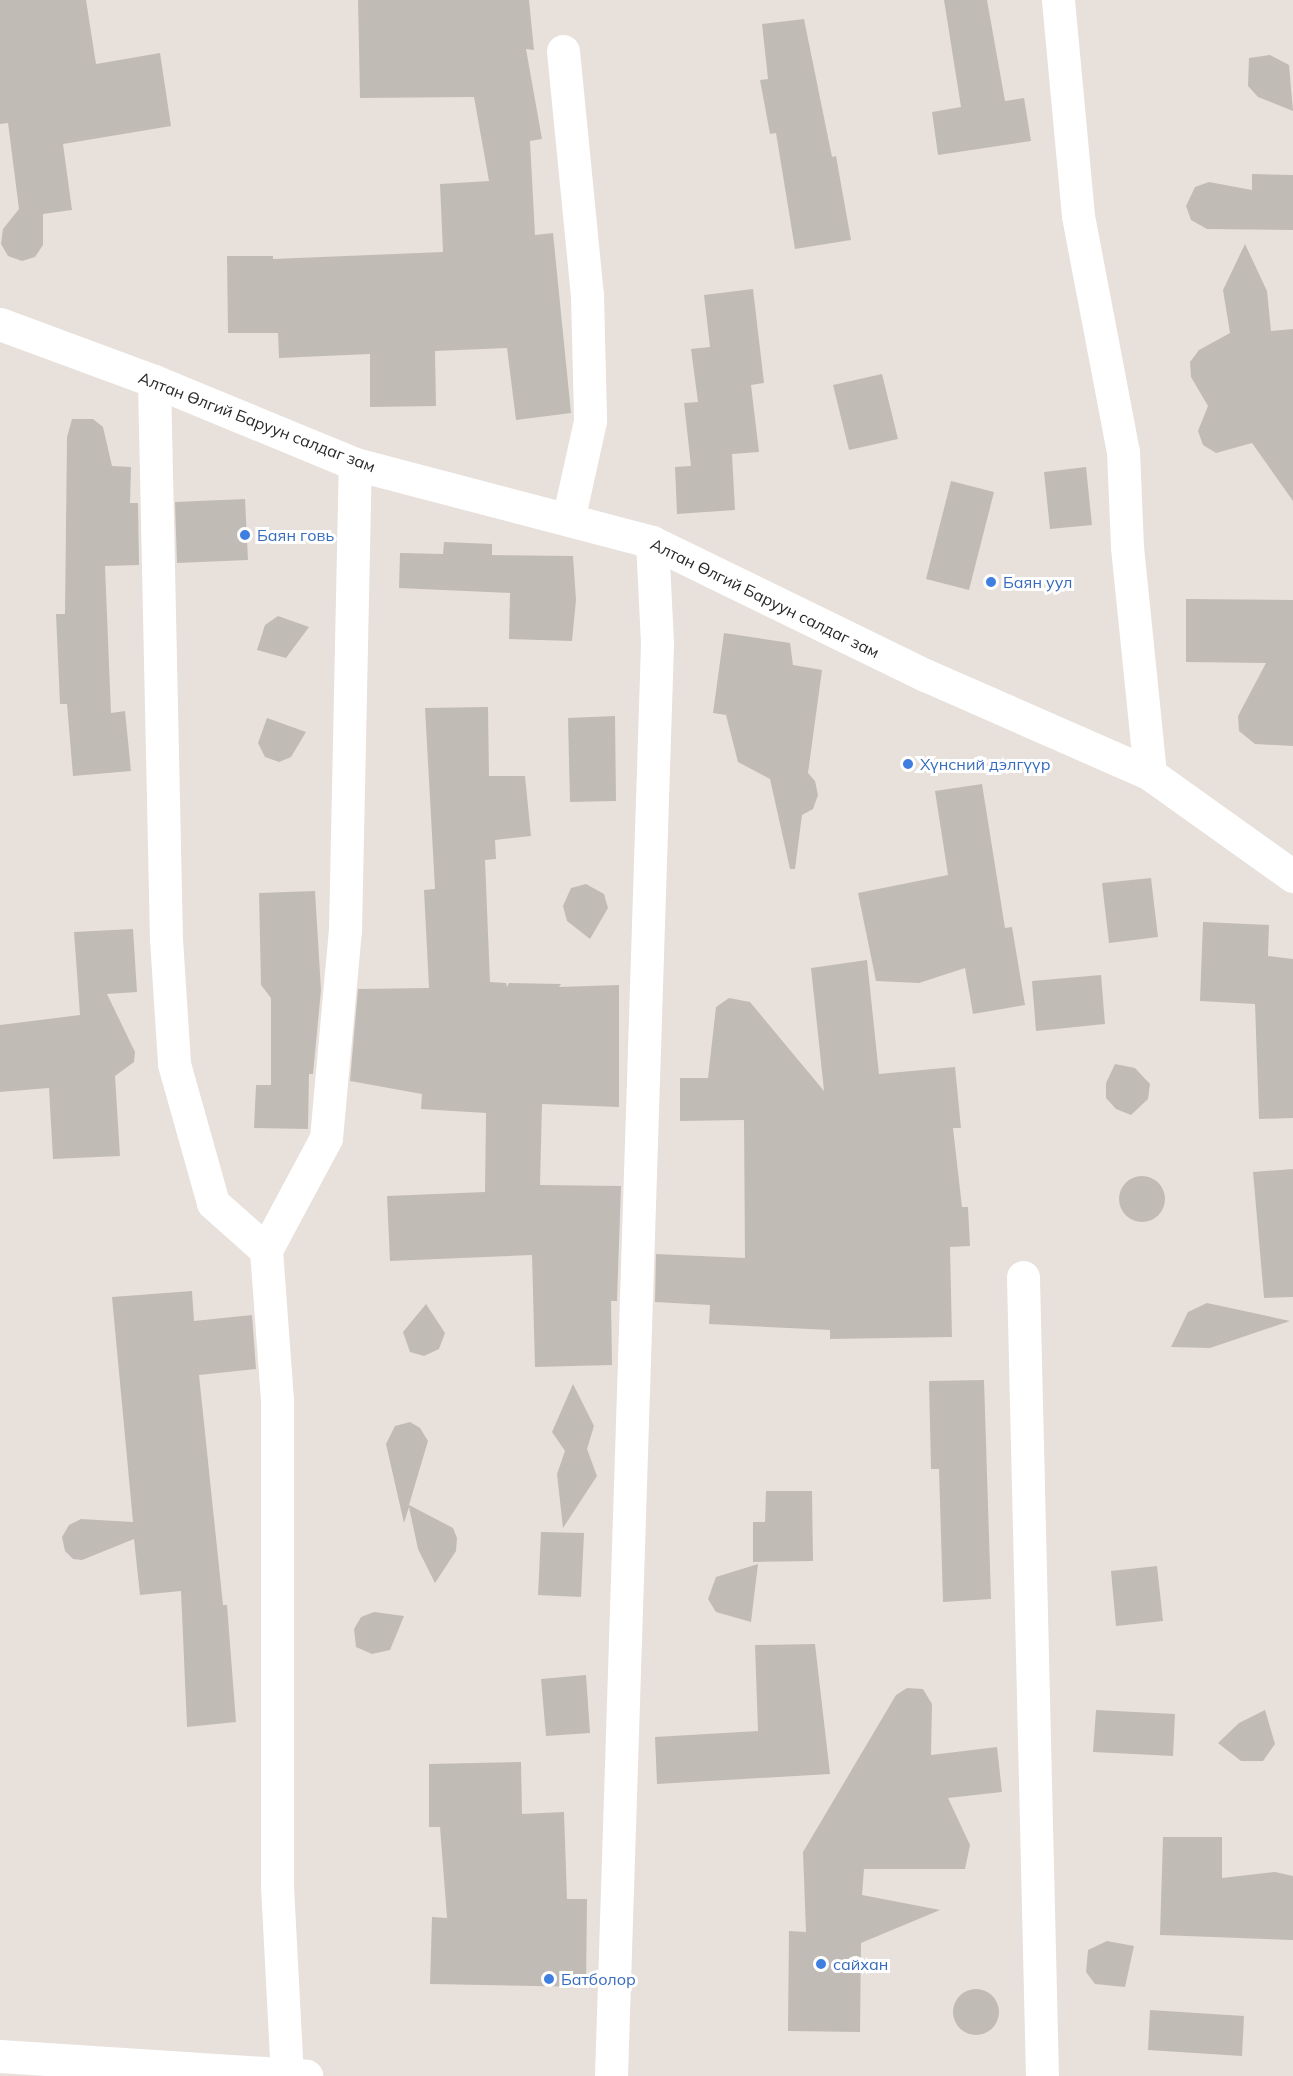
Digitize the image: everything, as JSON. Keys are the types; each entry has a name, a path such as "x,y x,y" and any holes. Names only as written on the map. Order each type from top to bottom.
{"street":[{"path":"1058,0 1078,216 1123,451 1127,547 1150,774"},
{"path":"563,51 587,295 590,421 568,520"},
{"name":"Алтан Өлгий Баруун салдаг зам","path":"0,324 154,381 355,464 652,542 925,675 1150,774 1293,876"},
{"path":"154,381 166,939 174,1064 213,1203 266,1250"},
{"path":"0,2056 296,2075 277,1886 277,1399 266,1250 326,1138 345,931 355,464"},
{"path":"611,2076 657,655 652,542"},
{"path":"1023,1277 1042,2076"}],"building":[{"path":"0,0 86,0 96,64 160,53 171,126 63,144 72,210 43,214 43,245 35,257 22,261 8,256 1,244 3,229 19,209 8,123 0,124"},
{"path":"358,0 529,0 534,50 526,49 542,139 530,141 535,235 553,233 571,413 516,420 507,348 435,351 436,406 370,407 370,354 279,358 278,333 228,333 227,256 273,256 273,259 443,252 440,184 489,181 474,97 360,98"},
{"path":"944,0 987,0 1005,101 1024,98 1031,141 938,155 932,112 961,107"},
{"path":"804,19 832,157 836,156 851,240 795,249 776,133 770,134 760,80 768,79 762,24"},
{"path":"1270,55 1289,65 1293,111 1258,97 1248,86 1249,58"},
{"path":"1252,174 1293,175 1293,230 1207,229 1191,220 1186,206 1195,187 1209,182 1252,190"},
{"path":"1245,244 1267,291 1271,331 1293,329 1293,501 1252,443 1216,453 1203,445 1198,431 1208,406 1191,377 1190,362 1199,350 1230,333 1223,290"},
{"path":"753,289 764,383 751,385 759,452 732,454 735,510 677,514 675,467 691,466 684,403 698,402 691,349 710,347 704,295"},
{"path":"882,374 898,439 849,450 833,385"},
{"path":"72,419 93,419 103,427 112,466 131,467 130,503 138,503 139,565 105,566 111,713 125,711 131,771 73,776 67,704 60,704 56,614 65,614 67,437"},
{"path":"1086,467 1092,525 1050,529 1044,472"},
{"path":"951,481 994,492 969,590 926,579"},
{"path":"245,499 248,560 177,563 175,502"},
{"path":"444,542 492,544 492,555 573,556 576,600 572,641 509,639 510,593 399,588 400,553 443,554"},
{"path":"1186,599 1293,600 1293,746 1255,744 1239,731 1238,716 1266,663 1186,662"},
{"path":"278,616 309,627 286,658 257,650 265,625"},
{"path":"724,633 790,643 793,665 822,670 808,773 815,781 818,795 813,809 802,815 795,869 790,869 770,779 738,762 726,715 713,713"},
{"path":"488,707 489,776 525,776 531,836 495,840 496,859 485,860 490,982 506,983 507,987 509,983 561,984 559,987 619,985 619,1107 542,1104 540,1185 621,1186 617,1301 611,1301 612,1365 535,1367 532,1255 390,1261 387,1196 485,1192 486,1113 421,1109 422,1094 350,1081 358,989 429,988 424,890 435,889 425,708"},
{"path":"615,716 616,801 570,802 568,718"},
{"path":"267,718 306,732 291,757 279,762 265,757 258,743"},
{"path":"982,784 1005,928 1012,927 1025,1005 973,1014 965,968 919,983 876,981 858,893 948,875 935,791"},
{"path":"1151,878 1158,937 1109,943 1102,883"},
{"path":"586,884 604,894 608,908 590,939 567,921 563,906 571,888"},
{"path":"315,891 321,990 313,1074 309,1074 308,1129 254,1128 256,1085 271,1085 271,998 261,985 259,893"},
{"path":"1203,922 1269,925 1268,956 1293,959 1293,1118 1259,1119 1255,1004 1200,1001"},
{"path":"133,929 137,992 107,994 135,1052 134,1062 115,1076 120,1156 53,1159 49,1088 0,1092 0,1025 80,1015 74,932"},
{"path":"867,960 879,1074 955,1067 961,1128 953,1128 962,1207 968,1207 970,1246 950,1247 952,1337 830,1339 830,1330 709,1324 710,1305 655,1302 656,1254 745,1258 744,1120 680,1121 680,1078 708,1078 716,1007 729,998 750,1002 824,1091 811,968"},
{"path":"1101,975 1105,1024 1036,1031 1032,981"},
{"path":"1115,1064 1135,1068 1150,1084 1148,1099 1131,1115 1116,1109 1106,1098 1106,1083"},
{"path":"1293,1169 1293,1297 1264,1298 1253,1172"},
{"path":"1142,1176 1158,1183 1165,1199 1158,1215 1142,1222 1126,1215 1119,1199 1126,1183"},
{"path":"192,1291 194,1321 252,1315 256,1369 199,1375 223,1605 227,1605 236,1722 187,1727 181,1591 140,1595 134,1539 82,1560 73,1559 65,1551 62,1537 69,1525 81,1519 133,1522 112,1297"},
{"path":"1207,1303 1290,1321 1210,1348 1171,1347 1188,1312"},
{"path":"426,1304 445,1333 439,1349 424,1356 410,1352 403,1332"},
{"path":"984,1380 991,1599 943,1602 939,1469 931,1469 929,1381"},
{"path":"573,1384 594,1426 587,1449 597,1476 563,1528 557,1474 565,1451 552,1432"},
{"path":"410,1422 420,1428 428,1441 409,1505 453,1528 457,1538 456,1551 435,1583 418,1549 409,1507 404,1523 386,1444 395,1426"},
{"path":"766,1491 812,1491 813,1561 753,1562 753,1522 765,1522"},
{"path":"541,1532 584,1533 581,1597 538,1595"},
{"path":"758,1564 751,1622 716,1612 708,1599 716,1577"},
{"path":"1157,1566 1163,1621 1116,1626 1111,1571"},
{"path":"374,1612 404,1616 390,1650 372,1654 356,1647 354,1629 361,1617"},
{"path":"815,1644 830,1774 657,1784 655,1737 758,1731 755,1645"},
{"path":"586,1675 590,1733 546,1736 541,1679"},
{"path":"907,1688 923,1689 932,1704 931,1755 997,1747 1002,1792 948,1798 970,1845 965,1869 864,1869 862,1895 940,1910 861,1943 860,2032 788,2031 789,1931 806,1932 803,1852 896,1695"},
{"path":"1096,1710 1175,1714 1173,1756 1093,1752"},
{"path":"1265,1710 1275,1744 1263,1761 1241,1761 1218,1743 1239,1723"},
{"path":"521,1762 522,1814 564,1812 567,1899 587,1899 586,1987 430,1984 432,1917 447,1918 440,1827 429,1827 429,1764"},
{"path":"1163,1837 1222,1837 1222,1878 1275,1872 1293,1876 1293,1940 1160,1935"},
{"path":"1107,1941 1134,1946 1125,1987 1095,1984 1086,1972 1088,1950"},
{"path":"976,1989 992,1996 999,2012 992,2028 976,2035 960,2028 953,2012 960,1996"},
{"path":"1150,2010 1244,2016 1242,2056 1148,2050"}],"place":[{"name":"Баян говь","path":"245,535"},
{"name":"Баян уул","path":"991,582"},
{"name":"Хүнсний дэлгүүр","path":"908,764"},
{"name":"сайхан","path":"821,1964"},
{"name":"Батболор","path":"549,1979"}]}
